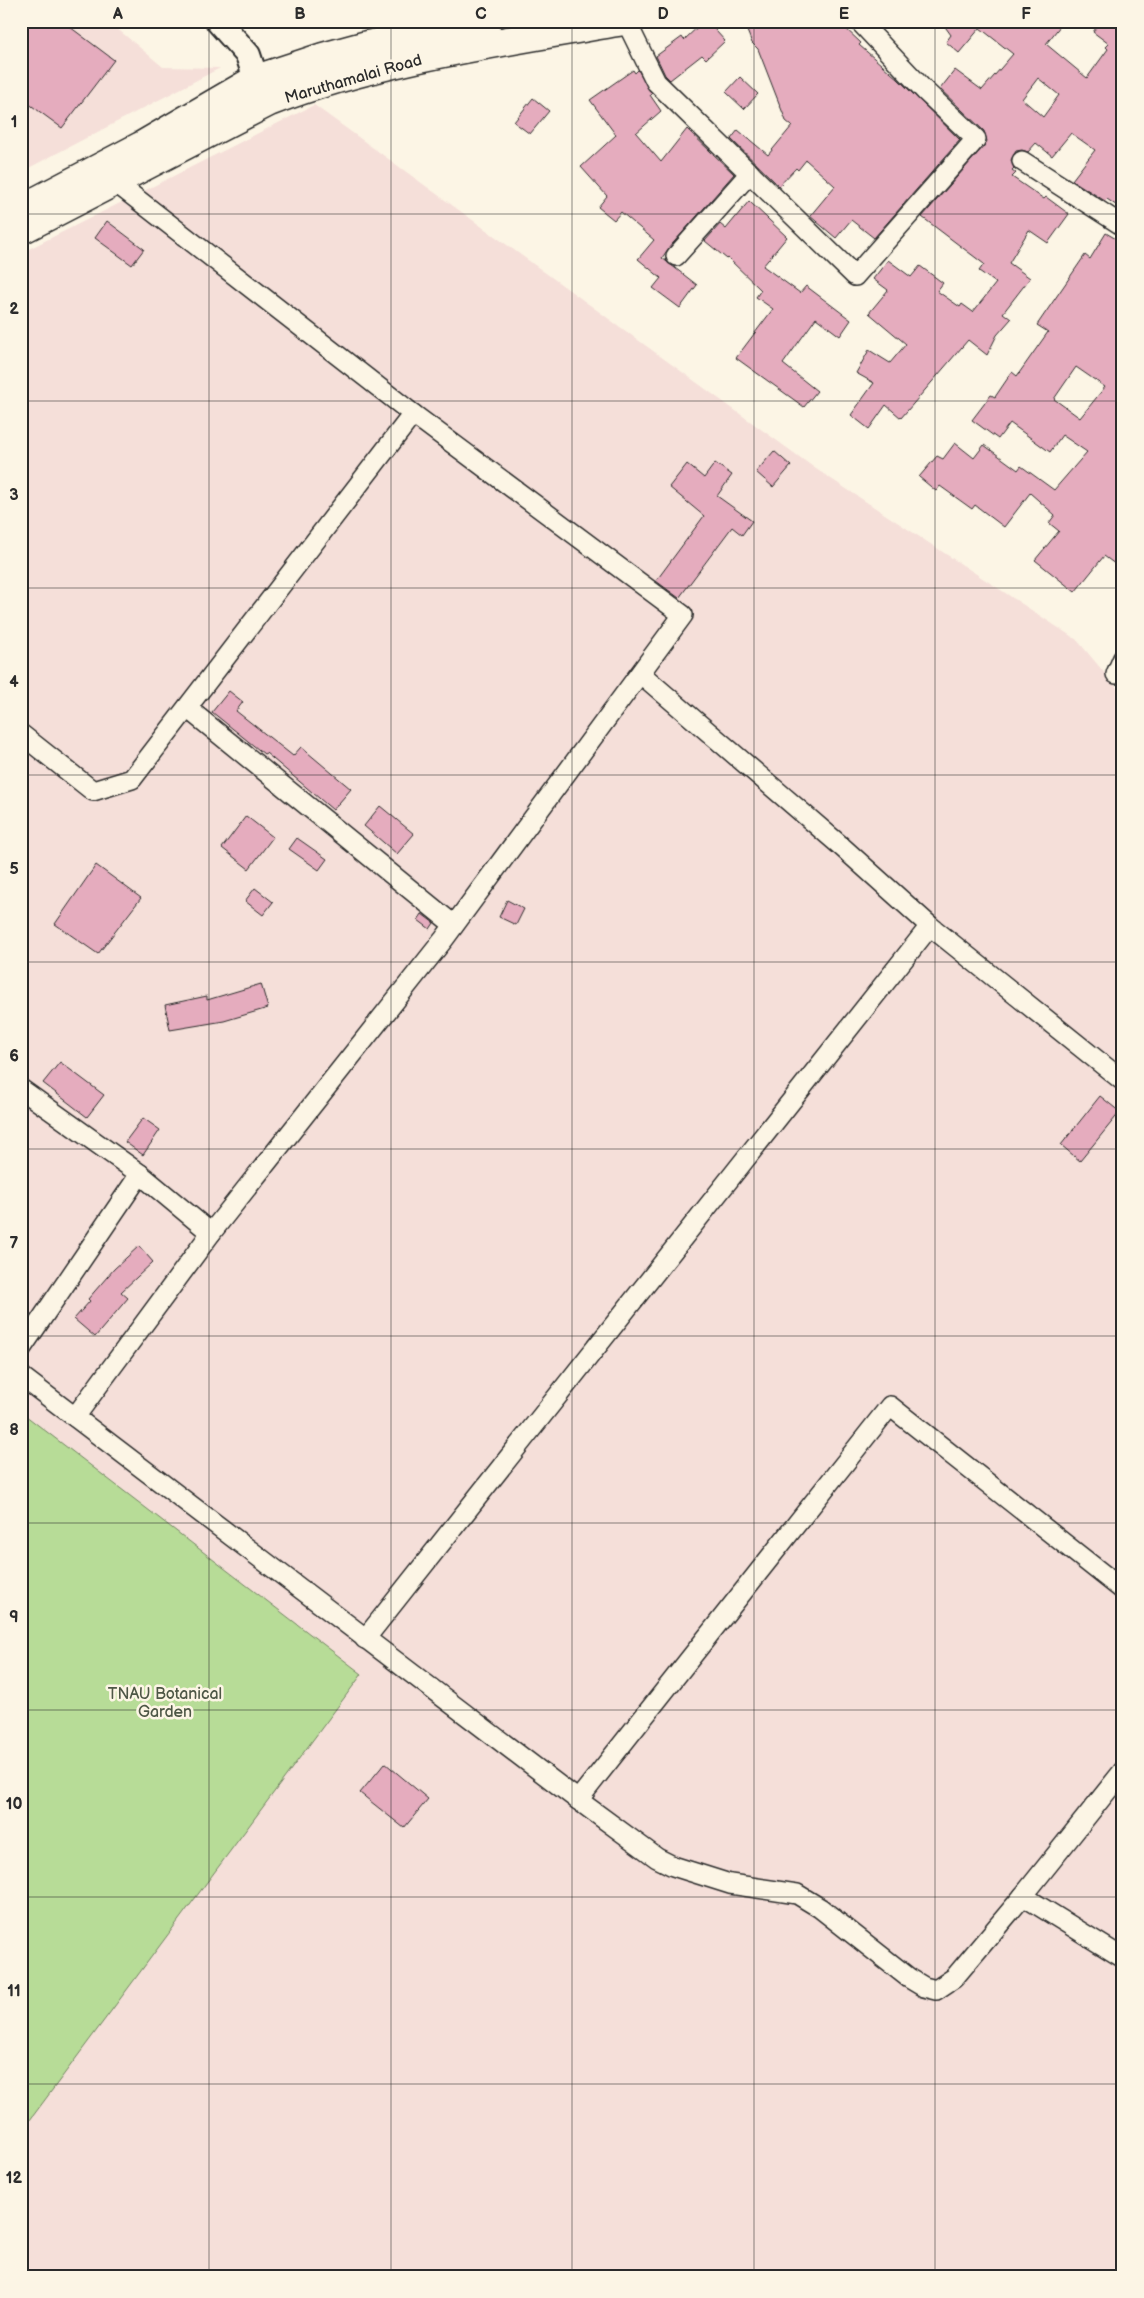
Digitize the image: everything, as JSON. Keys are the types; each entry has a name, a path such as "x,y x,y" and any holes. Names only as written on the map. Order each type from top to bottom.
{"main road":[{"name":"Maruthamalai Road","path":"21,209 141,146 256,79 367,45 487,21"},
{"name":"Maruthamalai Road","path":"21,230 269,102 307,87 451,51 624,21"}],"street":[{"path":"218,21 248,55 256,79"},
{"path":"624,21 656,82 855,276 976,139 925,91 859,21"},
{"path":"1022,161 1123,226"},
{"path":"676,256 750,173"},
{"path":"75,1417 211,1233 454,925 683,615 413,414 115,182"},
{"path":"21,734 93,791 132,779 413,414"},
{"path":"641,674 930,926 1123,1082"},
{"path":"186,708 454,925"},
{"path":"365,1639 930,926"},
{"path":"21,1089 140,1174 211,1233"},
{"path":"21,1349 140,1174"},
{"path":"21,1376 365,1639 657,1858 673,1866 730,1884 798,1894 820,1908 909,1978 924,1987 936,1990 954,1978 1023,1896 1123,1771"},
{"path":"578,1800 890,1406 1123,1590"},
{"path":"1023,1896 1123,1958"}],"shaded area":[{"path":"21,21 108,21 163,67 220,68 21,172"},
{"path":"314,105 816,469 1077,640 1123,695 1123,2277 21,2277 21,253"}],"green space":[{"name":"TNAU Botanical Garden","path":"21,1412 362,1674 24,2128 21,2126"}],"building":[{"path":"21,21 62,21 114,60 62,128 21,98"},
{"path":"704,21 707,21 725,41 706,59 702,55 670,80 665,75 656,56 682,37 684,40"},
{"path":"743,21 841,21 843,26 861,43 859,45 898,79 960,140 874,238 851,220 836,238 810,216 835,186 806,160 798,170 796,168 779,186 731,139 738,130 768,155 792,126 786,121 758,49 752,43"},
{"path":"941,21 1064,21 1046,44 1087,78 1108,49 1106,47 1109,44 1093,32 1101,21 1123,21 1123,210 1072,180 1095,150 1071,133 1052,156 1036,143 1028,152 1016,151 1011,160 1014,168 1012,170 1016,173 1012,177 1044,199 1046,197 1069,214 1048,243 1029,230 1009,263 1030,278 1003,313 1011,319 997,335 987,355 968,340 901,418 886,405 869,429 851,415 874,383 856,373 869,350 890,363 906,344 869,313 888,290 873,279 888,260 911,277 920,266 943,283 937,291 960,307 962,304 973,312 996,283 979,271 984,264 922,217 987,141 984,131 940,89 955,70 982,90 1013,54 980,28 959,53 946,42 951,35","holes":["1038,78 1059,95 1043,117 1022,99"]},
{"path":"633,70 635,73 638,70 652,93 650,95 661,111 636,133 661,162 687,129 734,174 662,258 697,285 680,308 653,288 661,278 638,259 654,240 621,212 614,220 598,207 607,196 581,167 616,135 590,100"},
{"path":"740,77 758,94 744,109 726,92"},
{"path":"533,98 549,111 530,134 514,122"},
{"path":"749,201 787,237 763,266 800,293 806,286 851,320 840,336 816,318 783,364 817,391 804,407 736,358 773,309 756,297 761,290 728,258 705,241 720,224 726,229"},
{"path":"107,221 144,249 132,265 95,238"},
{"path":"1106,233 1123,243 1123,570 1104,556 1075,592 1035,560 1059,531 1049,523 1055,515 1030,493 1004,527 975,505 972,509 940,486 936,491 919,477 937,456 943,459 955,443 974,458 984,445 1018,470 1021,466 1054,490 1087,452 1062,435 1050,452 1010,423 998,439 972,420 991,395 995,397 1012,372 1017,376 1048,332 1037,325 1085,255 1090,259","holes":["1076,367 1105,387 1080,418 1054,399"]},
{"path":"774,451 791,466 773,487 756,472"},
{"path":"715,463 732,475 717,496 752,521 742,535 732,527 679,598 656,581 704,516 669,487 687,464 704,478"},
{"path":"229,691 243,702 236,711 293,756 301,747 351,789 333,810 266,753 264,754 212,712"},
{"path":"380,806 414,834 397,854 364,826"},
{"path":"246,816 273,837 249,869 222,848"},
{"path":"297,838 327,859 319,870 289,849"},
{"path":"96,865 141,898 98,954 55,924"},
{"path":"255,888 273,902 263,915 245,901"},
{"path":"507,900 524,909 516,925 499,917"},
{"path":"422,914 434,923 430,929 418,920"},
{"path":"261,984 268,1008 224,1021 170,1030 165,1005 207,996 207,1000"},
{"path":"60,1062 104,1095 87,1117 43,1083"},
{"path":"1100,1096 1120,1112 1080,1161 1061,1145"},
{"path":"143,1118 160,1130 143,1155 125,1142"},
{"path":"139,1246 153,1262 121,1292 128,1298 95,1337 74,1319 90,1301 88,1299 114,1269"},
{"path":"385,1763 428,1799 404,1828 360,1793"}]}
